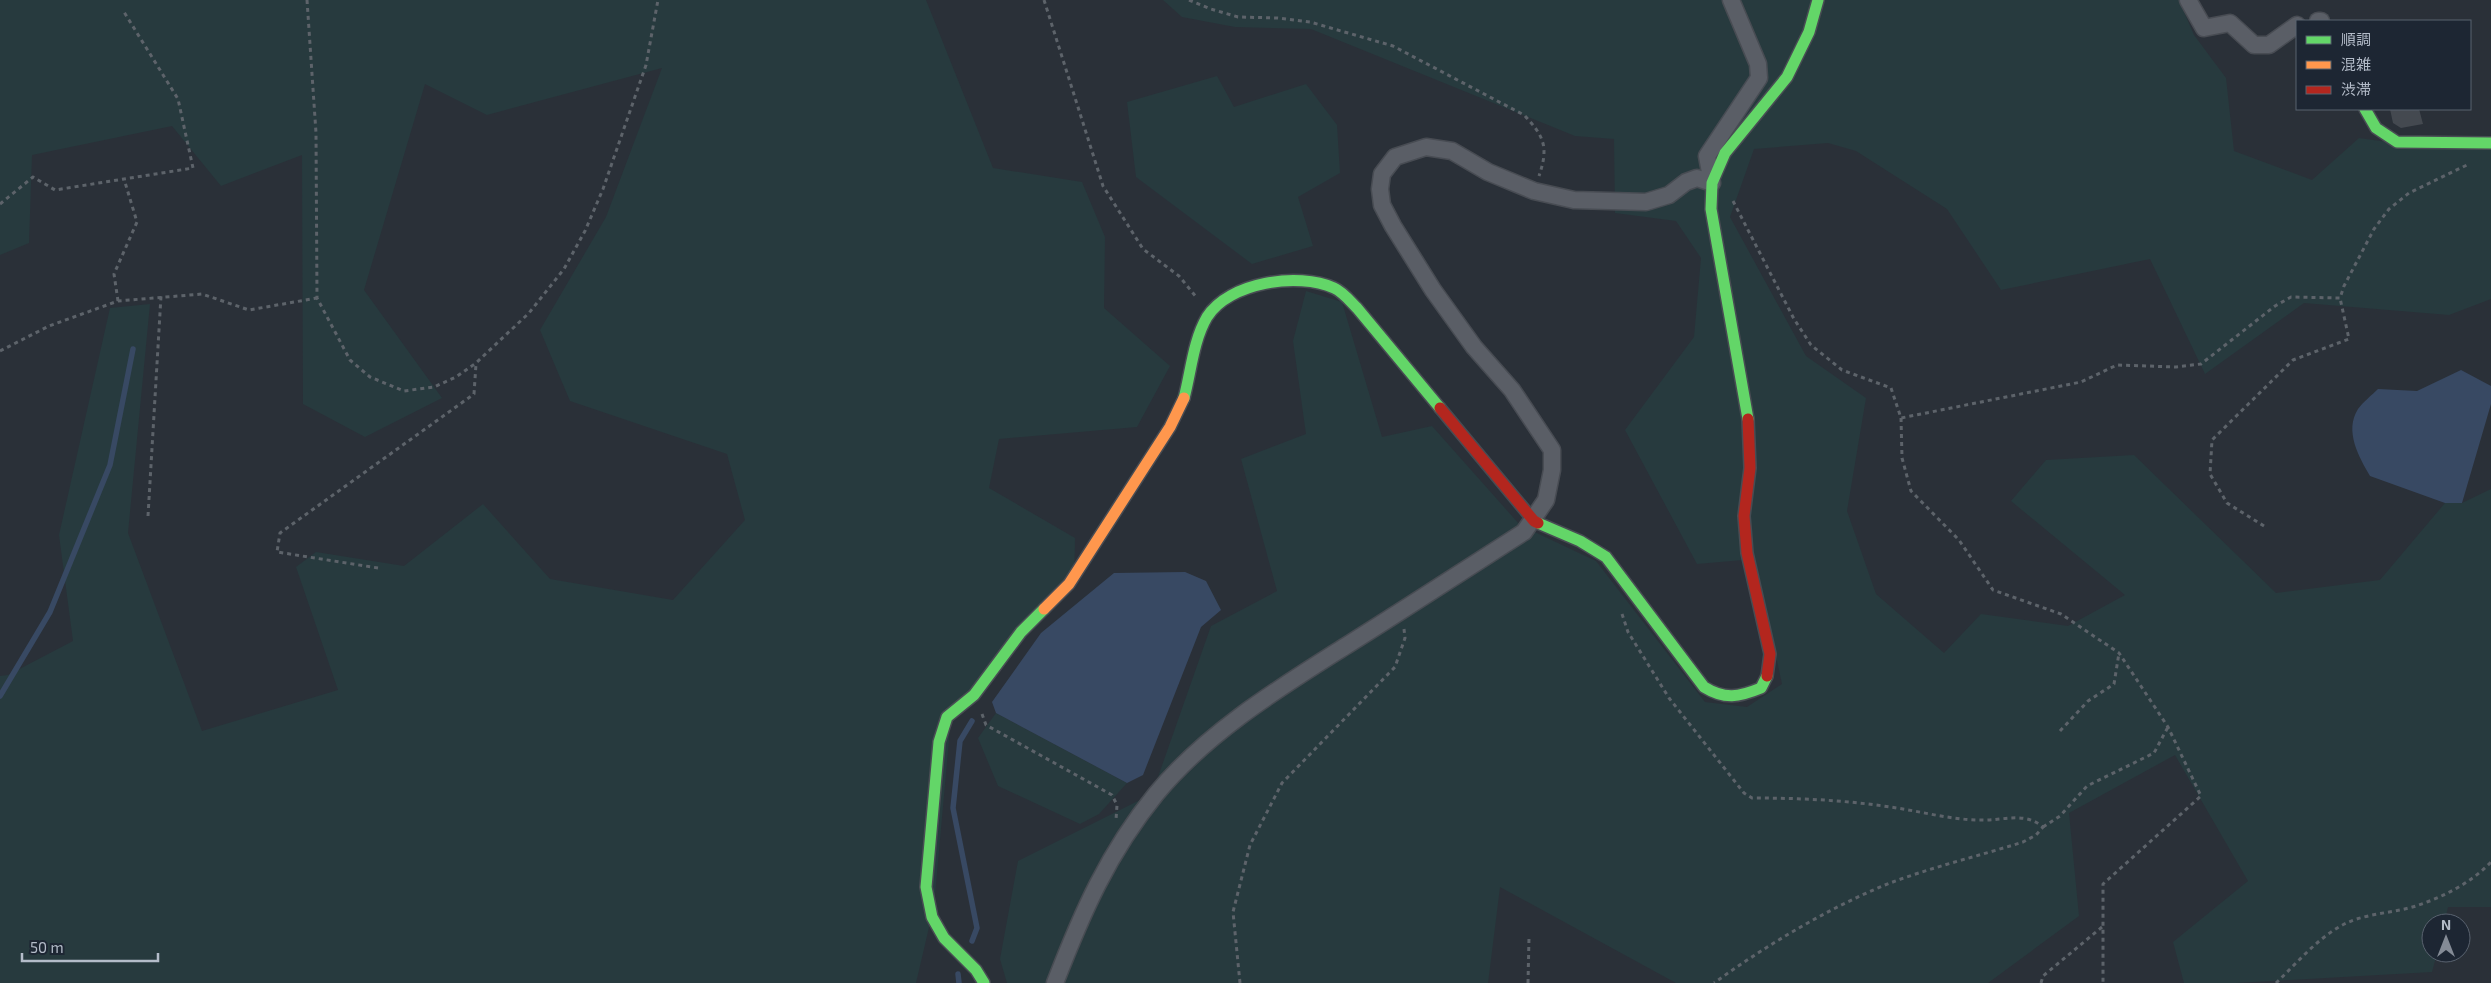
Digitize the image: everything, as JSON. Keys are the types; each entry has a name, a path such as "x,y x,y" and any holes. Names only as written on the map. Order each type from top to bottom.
{"street":[{"path":"984,983 976,970 944,938 932,918 926,888 939,742 947,717 974,695 1021,632 1069,584 1170,427 1183,400 1196,340 1209,314 1232,294 1275,280 1304,280 1334,288 1357,308 1534,521 1580,541 1606,557 1704,687 1718,696 1737,698 1761,688 1768,674 1770,654 1748,553 1744,516 1750,468 1748,410 1711,210 1712,182 1706,156 1759,78 1758,64 1731,0"},
{"path":"1712,182 1725,152 1787,77 1809,32 1818,0"},
{"path":"2188,0 2204,28 2230,23 2254,45 2269,45 2296,26"},
{"path":"2366,110 2376,128 2397,142 2491,143"},
{"path":"1055,983 1090,896 1118,846 1163,787 1190,758 1231,723 1307,671 1524,532 1534,521 1546,500 1552,470 1552,450 1512,390 1474,347 1433,290 1382,205 1380,189 1382,174 1395,157 1426,147 1452,151 1488,172 1534,191 1574,200 1646,202 1669,195 1686,182 1697,178 1712,182"}],"path":[{"path":"307,0 316,133 317,298 350,360 370,377 404,391 434,387 456,377 476,364 529,314 564,269 585,231 604,190 646,65 658,0"},
{"path":"1044,0 1103,186 1143,250 1179,276 1209,314"},
{"path":"1190,0 1211,10 1238,17 1278,18 1310,22 1370,38 1393,46 1476,88 1524,115 1536,128 1545,146 1543,164 1534,191"},
{"path":"0,204 33,177 55,190 193,168 178,99 124,12"},
{"path":"2264,526 2227,504 2210,474 2212,440 2293,360 2349,339 2340,298 2344,286 2374,229 2389,209 2409,192 2474,162"},
{"path":"118,301 114,274 137,222 124,179"},
{"path":"1732,198 1794,319 1811,345 1842,370 1891,388 1901,418 1902,458 1911,491 1959,540 1993,590 2061,614 2119,653 2168,726 2201,796 2103,884 2103,983"},
{"path":"0,351 48,326 118,301 202,294 249,310 317,298"},
{"path":"148,516 160,296"},
{"path":"1901,418 2081,382 2117,365 2176,367 2201,364 2275,306 2291,297 2340,298"},
{"path":"378,568 277,552 280,533 474,394 476,364"},
{"path":"1620,608 1628,632 1669,698 1744,793 1752,798 1810,798 1890,806 1957,819 2024,818 2033,819 2042,827"},
{"path":"1240,983 1232,912 1250,845 1282,783 1395,667 1405,638 1400,611"},
{"path":"2060,731 2088,701 2114,684 2119,653"},
{"path":"974,695 986,725 1112,795 1117,805 1112,829"},
{"path":"1714,983 1747,959 1786,936 1825,914 1886,885 2024,842 2036,835 2042,827 2060,816 2087,786 2154,753 2168,726"},
{"path":"2276,983 2321,940 2339,927 2357,919 2416,906 2454,890 2475,876 2491,862"},
{"path":"2041,983 2043,976 2103,926"},
{"path":"1528,983 1529,938"}],"green space":[{"path":"0,0 926,0 993,168 1082,182 1105,237 1104,308 1170,366 1137,427 999,439 989,488 1075,538 1074,588 952,707 934,906 916,983 0,983 0,676 8,675 73,641 59,535 110,308 150,304 128,533 202,731 338,690 296,567 316,552 404,566 483,504 550,579 673,600 745,520 727,454 570,401 540,330 606,217 662,68 487,115 425,84 364,290 442,398 365,437 303,404 302,155 221,186 172,126 32,155 29,243 0,255"},
{"path":"1163,0 2179,0 2194,35 2226,78 2234,151 2312,180 2359,138 2438,149 2491,149 2491,299 2449,315 2304,303 2205,374 2150,259 2001,290 1947,209 1856,151 1828,143 1754,149 1730,217 1806,356 1866,398 1847,511 1876,594 1944,653 1981,614 2068,626 2125,595 2011,501 2046,460 2134,455 2276,593 2380,580 2445,503 2462,503 2491,489 2491,907 2448,907 2446,913 2421,913 2421,963 2434,963 2432,972 2236,983 2184,983 2173,942 2248,881 2175,755 2069,813 2079,916 1988,983 1676,983 1500,887 1488,983 1007,983 1000,959 1018,861 1152,794 1211,626 1277,591 1241,459 1306,434 1293,341 1306,291 1342,302 1382,437 1432,426 1520,525 1596,561 1705,702 1747,707 1782,684 1755,559 1697,564 1625,430 1694,337 1701,258 1676,221 1615,213 1614,139 1575,136 1311,29 1235,27 1182,17"},
{"path":"1217,76 1234,107 1306,84 1337,125 1340,173 1298,197 1313,246 1252,264 1136,177 1127,102"},
{"path":"996,713 1127,783 1099,814 1080,824 998,786 978,738"}],"water":[{"path":"2461,370 2491,386 2491,404 2462,503 2445,503 2370,476 2358,452 2353,435 2354,417 2360,406 2378,389 2417,391"},
{"path":"1185,572 1206,581 1221,610 1201,627 1143,775 1127,783 996,713 992,702 1041,633 1114,573"}],"building":[{"path":"2390,110 2419,110 2423,124 2401,128 2393,123"}],"waterway":[{"path":"0,696 50,612 110,465 133,349"},
{"path":"972,721 960,741 953,808 977,928 972,941"},
{"path":"958,974 959,983"}],"traffic: fast":[{"path":"1748,419 1711,209 1712,183 1725,153 1787,77 1809,32 1818,0"},
{"path":"2366,110 2376,128 2397,142 2491,143"},
{"path":"1184,398 1198,336 1207,317 1217,305 1231,295 1247,288 1265,283 1302,281 1319,283 1334,288 1346,297 1440,408"},
{"path":"1538,523 1580,541 1606,557 1704,687 1719,694 1739,695 1761,688 1767,676"},
{"path":"984,983 976,970 944,938 932,917 926,887 939,742 947,717 974,695 1021,632 1044,609"}],"traffic: slow":[{"path":"1044,609 1069,584 1170,427 1184,398"}],"traffic: jam":[{"path":"1440,408 1534,521 1538,523"},
{"path":"1748,419 1750,468 1744,516 1747,553 1770,654 1767,676"}]}
